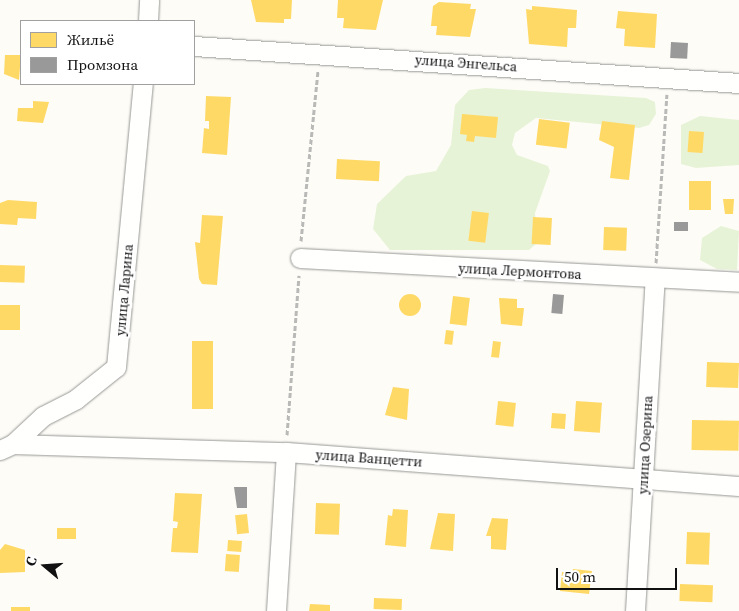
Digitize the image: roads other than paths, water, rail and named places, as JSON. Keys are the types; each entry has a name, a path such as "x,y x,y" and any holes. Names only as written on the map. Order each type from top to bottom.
{"street":[{"path":"148,20 150,0"},
{"name":"улица Энгельса","path":"195,46 739,83"},
{"name":"улица Ларина","path":"6,447 43,416 76,399 116,367 143,85"},
{"name":"улица Лермонтова","path":"300,258 739,282"},
{"name":"улица Озерина","path":"635,611 655,278"},
{"name":"улица Ванцетти","path":"6,447 286,452 739,486"},
{"path":"276,611 286,452"}]}
